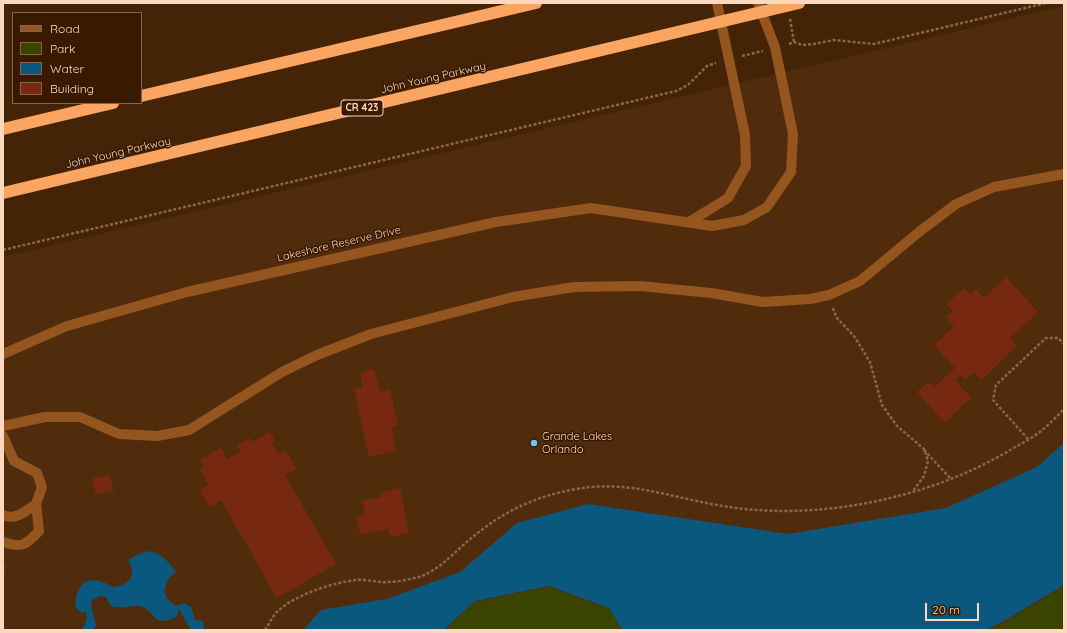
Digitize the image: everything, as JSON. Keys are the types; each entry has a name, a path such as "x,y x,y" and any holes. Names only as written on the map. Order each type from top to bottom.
{"highway":[{"path":"142,96 536,3"},
{"name":"John Young Parkway","path":"3,193 722,22 759,8 793,4"},
{"path":"3,129 109,104"}],"street":[{"path":"689,222 728,198 746,166 745,135 717,3"},
{"name":"Lakeshore Reserve Drive","path":"3,354 67,326 187,292 496,222 591,208 712,226 744,220 767,207 791,172 793,134 774,47 759,8"},
{"path":"3,426 45,417 80,417 119,434 158,436 189,430 282,372 317,355 370,334 513,297 574,287 640,286 711,293 763,302 810,299 829,295 860,281 919,232 956,204 994,187 1064,174"},
{"path":"3,436 14,461 37,473 42,487 36,504 39,531 28,543 18,547 3,542"},
{"path":"3,515 8,517 20,515 36,504"}],"path":[{"path":"3,250 676,91 688,85 706,66 794,42 814,44 834,40 874,44 1046,3"},
{"path":"793,4 794,42"},
{"path":"829,295 836,317 854,336 870,362 882,405 897,426 924,449 951,479"},
{"path":"1028,439 993,400 996,385 1046,338 1058,338 1064,344"},
{"path":"265,630 278,611 302,596 327,585 358,580 387,582 422,576 450,557 473,536 511,509 540,497 573,489 601,486 634,486 719,506 798,511 847,507 912,492 951,479 999,457 1041,431 1064,409"},
{"path":"912,492 924,476 928,461 924,449"}],"shaded area":[{"name":"Grande Lakes Orlando","path":"1064,6 1064,630 3,630 3,257"}],"green space":[{"path":"1064,586 1064,630 987,630 1007,621"},
{"path":"548,587 609,608 621,630 445,630 475,602"}],"water":[{"path":"1064,443 1064,585 1006,620 985,630 622,630 609,608 549,586 475,601 444,630 303,630 321,610 387,599 460,572 517,523 588,504 788,534 946,508 1037,467"},
{"path":"148,551 164,558 176,572 169,578 164,592 169,601 176,606 184,603 191,607 195,620 203,621 204,630 191,630 179,609 176,617 166,621 157,620 145,608 140,606 111,606 106,597 100,596 92,600 91,605 96,625 94,629 82,630 87,616 85,611 82,613 76,608 77,592 81,586 85,582 91,580 97,580 112,587 127,582 132,575 131,565 128,560"}],"building":[{"path":"1006,277 1038,312 1010,338 1017,346 981,380 974,372 965,380 961,375 955,380 971,398 945,423 917,392 929,382 934,387 955,368 934,345 954,326 946,317 953,311 946,304 964,288 970,295 976,289 984,298"},
{"path":"374,369 380,392 390,389 398,426 391,427 396,451 369,457 354,389 363,387 360,373"},
{"path":"270,432 275,441 272,443 279,455 286,451 296,469 285,475 336,564 277,598 221,500 210,507 200,490 209,485 199,469 204,466 200,460 221,448 227,459 241,451 237,445 250,438 253,442"},
{"path":"109,475 114,490 96,494 92,479"},
{"path":"400,488 409,533 390,537 388,529 361,535 356,516 365,514 362,501 381,497 380,493"},
{"path":"3,564 7,565 3,579"}],"place":[{"name":"Grande Lakes Orlando","path":"534,443"}]}
